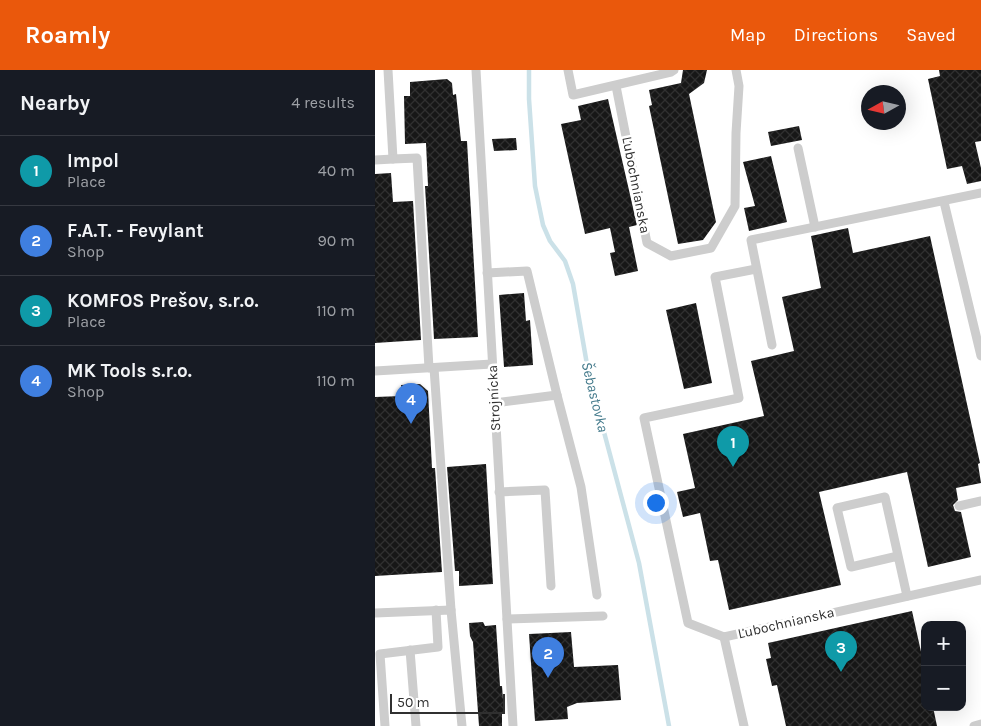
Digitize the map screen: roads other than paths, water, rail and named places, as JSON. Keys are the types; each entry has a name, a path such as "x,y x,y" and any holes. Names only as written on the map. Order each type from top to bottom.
{"lane":[{"path":"388,70 393,159"},
{"name":"Strojnícka","path":"476,70 513,726"},
{"path":"568,70 573,95 616,86 674,70"},
{"name":"Ľubochnianska","path":"616,86 647,243 671,256 711,248 735,206 739,86 736,70"},
{"path":"798,148 815,227"},
{"path":"375,160 417,158 431,368 443,610 462,726"},
{"path":"772,345 751,240 945,202 981,193"},
{"path":"945,202 981,356"},
{"path":"724,637 687,623 644,418 739,398 715,277 756,269"},
{"path":"487,272 527,271 581,487 597,595"},
{"path":"375,371 492,364"},
{"path":"494,403 557,395"},
{"path":"499,492 545,490 551,586"},
{"path":"898,556 851,567 837,508 885,497 907,596"},
{"path":"959,506 981,501"},
{"name":"Ľubochnianska","path":"744,726 724,637 981,580"},
{"path":"375,613 443,610"},
{"path":"385,726 380,654 439,647 443,610"},
{"path":"507,619 603,616"},
{"path":"410,650 416,726"},
{"path":"974,726 981,724"}],"waterway":[{"name":"Šebastovka","path":"529,70 535,186 543,225 550,241 565,261 573,284 589,376 639,563 669,726"}],"place":[{"name":"MK Tools s.r.o.","path":"411,424"},
{"name":"Impol","path":"733,467"},
{"name":"KOMFOS Prešov, s.r.o.","path":"841,672"},
{"name":"F.A.T. - Fevylant","path":"548,678"}]}
